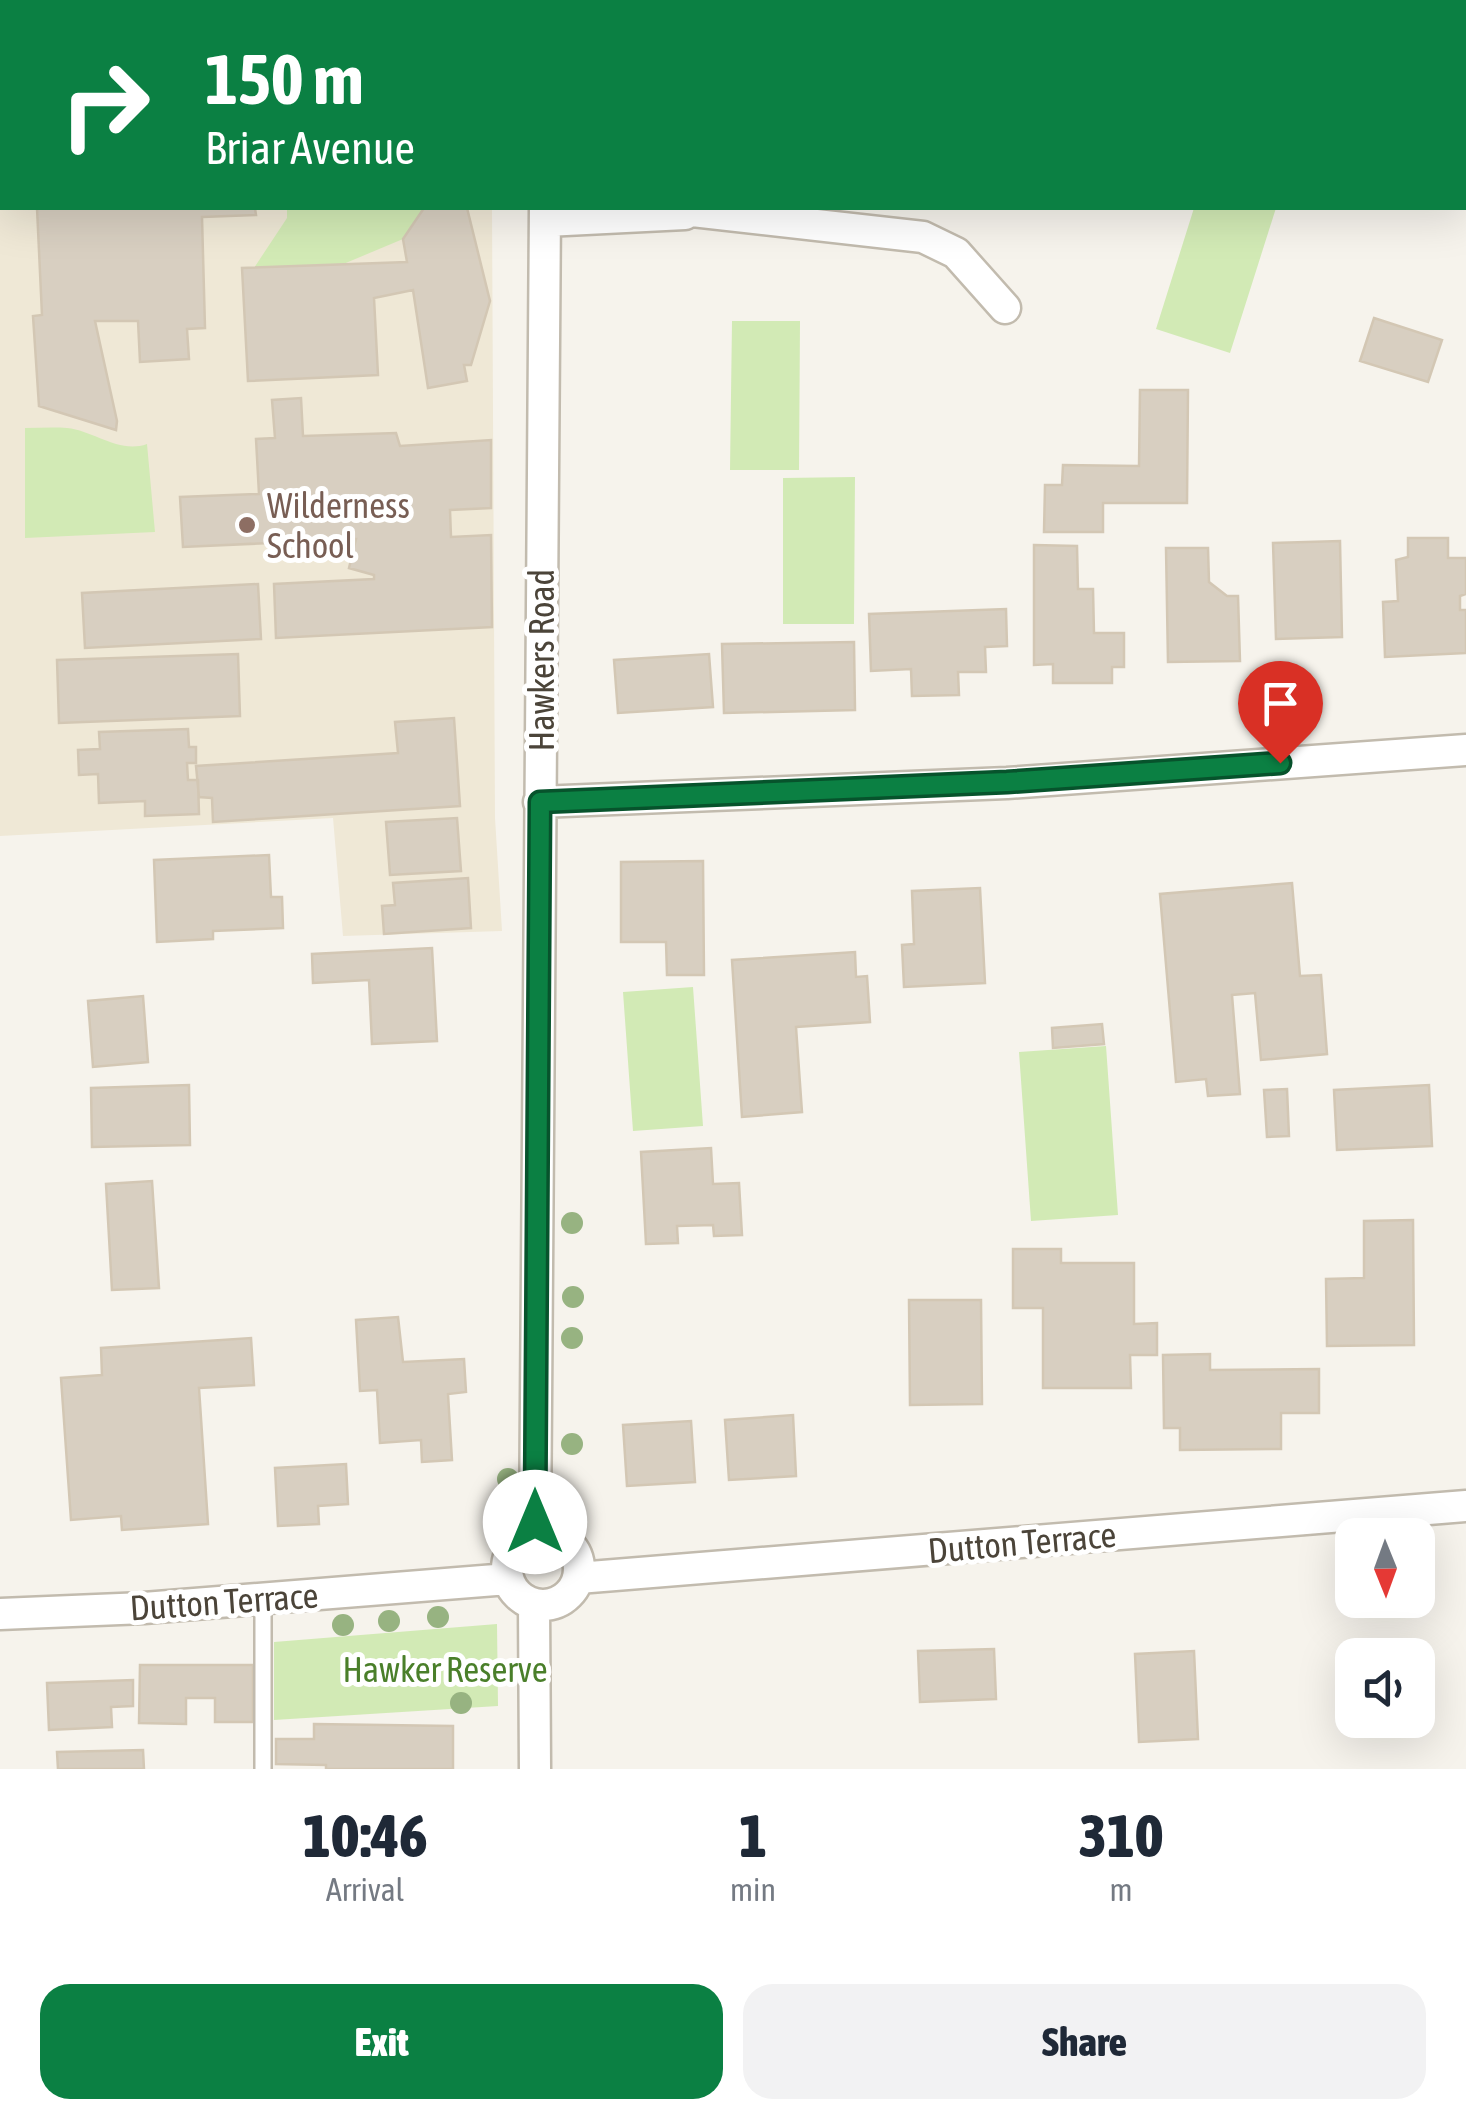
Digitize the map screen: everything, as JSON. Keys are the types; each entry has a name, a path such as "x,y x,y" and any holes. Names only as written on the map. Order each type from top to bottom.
{"street":[{"path":"684,210 923,237 956,253 1005,308"},
{"path":"545,214 703,212"},
{"name":"Hawkers Road","path":"535,1533 545,214"},
{"path":"540,802 1007,782 1466,750"},
{"name":"Dutton Terrace","path":"578,1578 1466,1506"},
{"path":"547,1532 570,1544 576,1554 578,1578 574,1589 556,1603 534,1604 522,1599 508,1579 506,1567 515,1546 535,1533 547,1532"},
{"name":"Dutton Terrace","path":"0,1614 144,1608 508,1579"},
{"path":"534,1604 535,1769"}],"lane":[{"path":"263,1598 263,1769"}],"shaded area":[{"name":"Wilderness School","path":"0,210 492,210 495,818 502,931 343,936 333,818 0,836"}],"green space":[{"path":"287,210 423,210 403,239 341,265 254,268 287,218"},
{"path":"1193,210 1275,210 1230,353 1156,329"},
{"path":"732,321 800,321 799,470 730,470"},
{"path":"25,428 67,428 127,446 147,444 155,532 25,538"},
{"path":"855,477 854,624 783,624 783,478"},
{"path":"693,987 703,1126 633,1131 623,992"},
{"path":"1106,1046 1118,1215 1031,1221 1019,1052"},
{"name":"Hawker Reserve","path":"497,1624 498,1706 274,1720 274,1642"}],"building":[{"path":"37,210 255,210 256,215 202,217 205,328 187,329 189,359 140,362 138,321 95,321 116,430 39,406 33,316 42,315"},
{"path":"423,210 467,210 490,301 471,365 464,365 467,381 428,388 413,290 374,298 378,375 248,381 242,268 407,262 403,239"},
{"path":"1374,318 1442,340 1428,382 1360,361"},
{"path":"1140,390 1188,390 1187,503 1103,503 1103,532 1044,532 1045,485 1062,485 1063,465 1139,466"},
{"path":"301,398 303,436 396,433 400,446 491,440 491,508 450,510 451,537 491,535 492,627 276,638 274,584 374,579 374,575 349,568 356,539 183,547 180,497 259,494 256,439 275,438 272,400"},
{"path":"1408,538 1448,538 1448,558 1466,558 1466,594 1460,596 1460,610 1466,610 1466,653 1385,657 1383,602 1398,601 1396,560 1408,557"},
{"path":"1340,541 1342,637 1276,639 1273,543"},
{"path":"1034,545 1077,546 1078,589 1093,589 1094,633 1124,633 1124,667 1112,667 1112,683 1053,683 1053,664 1034,665"},
{"path":"1166,548 1208,548 1209,582 1227,596 1238,596 1240,661 1168,662"},
{"path":"258,584 261,639 85,648 82,593"},
{"path":"1006,609 1007,646 985,647 986,672 958,672 959,695 912,696 911,669 871,671 869,614"},
{"path":"854,642 855,710 724,713 722,644"},
{"path":"238,654 240,716 59,723 57,660"},
{"path":"709,654 713,707 618,713 614,660"},
{"path":"454,718 460,806 213,822 212,798 199,797 196,766 398,753 395,722"},
{"path":"188,729 189,747 196,747 196,763 187,763 188,780 198,780 199,814 145,816 145,801 99,803 98,774 79,775 78,750 100,749 99,732"},
{"path":"457,818 461,871 390,875 386,822"},
{"path":"269,855 271,897 282,897 283,928 213,931 213,939 157,942 154,860"},
{"path":"703,861 704,975 667,975 666,942 621,942 621,862"},
{"path":"468,878 471,928 384,934 382,906 395,905 393,883"},
{"path":"1292,883 1300,976 1321,975 1327,1054 1261,1060 1255,993 1232,995 1240,1094 1208,1096 1206,1079 1176,1082 1160,894"},
{"path":"980,888 985,983 904,987 902,945 914,944 912,891"},
{"path":"432,948 437,1041 372,1044 369,980 313,983 312,954"},
{"path":"855,952 856,977 867,976 870,1022 796,1027 802,1112 742,1117 732,960"},
{"path":"143,996 148,1062 93,1067 88,1001"},
{"path":"1102,1024 1104,1044 1053,1048 1052,1028"},
{"path":"189,1085 190,1145 92,1147 91,1088"},
{"path":"1429,1085 1432,1146 1337,1150 1334,1090"},
{"path":"1287,1089 1289,1136 1267,1137 1264,1090"},
{"path":"711,1148 713,1184 739,1183 742,1235 714,1236 713,1225 677,1226 678,1243 646,1244 641,1152"},
{"path":"152,1181 159,1288 112,1290 106,1184"},
{"path":"1413,1220 1414,1345 1327,1346 1326,1279 1364,1278 1364,1221"},
{"path":"1013,1249 1061,1249 1061,1263 1134,1263 1134,1324 1157,1323 1157,1355 1130,1355 1131,1388 1043,1388 1043,1308 1013,1308"},
{"path":"909,1300 981,1300 982,1404 910,1405"},
{"path":"398,1317 403,1362 464,1359 466,1392 448,1394 452,1460 422,1462 421,1440 380,1443 377,1390 360,1391 356,1320"},
{"path":"251,1338 254,1385 199,1388 208,1524 122,1530 121,1516 71,1520 61,1378 102,1375 101,1348"},
{"path":"1210,1354 1210,1370 1319,1369 1319,1413 1281,1413 1281,1449 1180,1450 1180,1428 1164,1428 1163,1355"},
{"path":"793,1415 796,1476 729,1480 725,1420"},
{"path":"691,1421 695,1482 627,1486 623,1425"},
{"path":"346,1464 348,1504 318,1506 319,1524 278,1526 275,1468"},
{"path":"994,1649 996,1699 920,1702 918,1651"},
{"path":"1194,1651 1198,1739 1139,1742 1135,1654"},
{"path":"140,1665 253,1665 253,1722 215,1722 215,1698 186,1698 186,1724 139,1723"},
{"path":"133,1680 133,1706 111,1707 112,1727 49,1730 47,1683"},
{"path":"314,1724 453,1726 453,1769 326,1769 326,1765 276,1764 276,1739 314,1739"},
{"path":"143,1750 144,1769 58,1769 57,1752"}],"place":[{"name":"Wilderness School","path":"247,525"}],"route":[{"path":"535,1522 540,802 1007,782 1280,763"}]}
